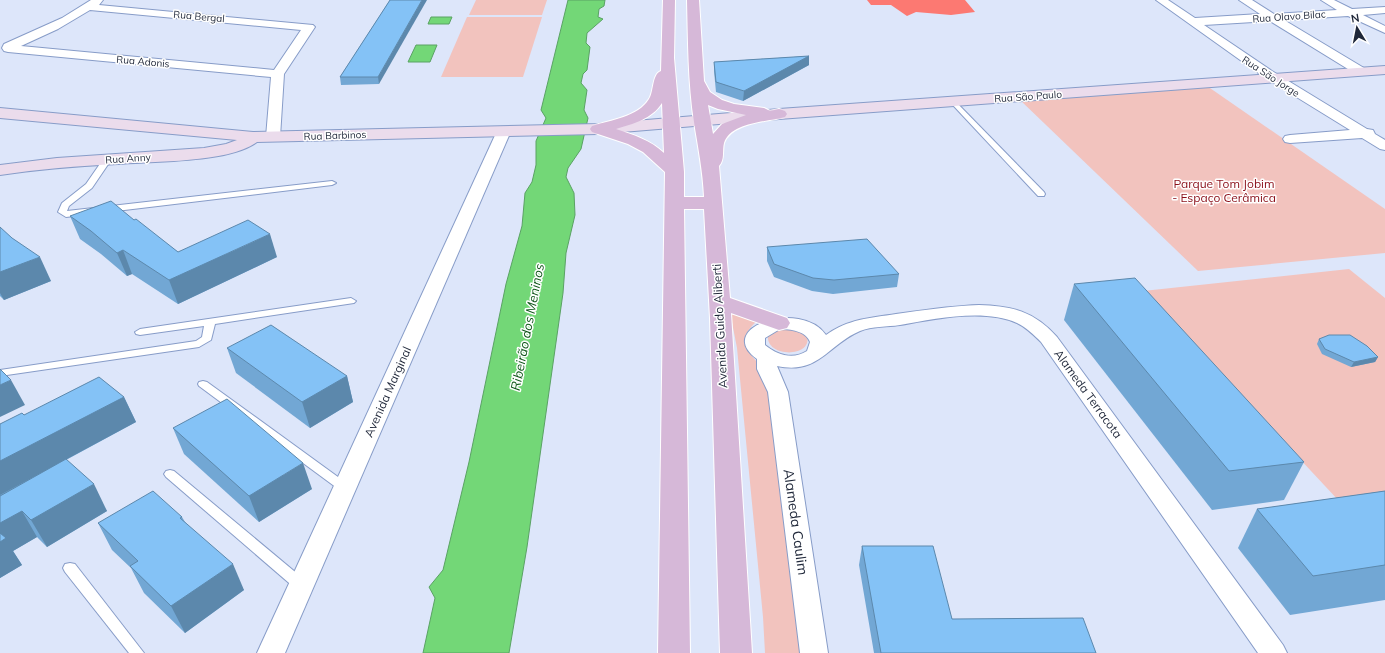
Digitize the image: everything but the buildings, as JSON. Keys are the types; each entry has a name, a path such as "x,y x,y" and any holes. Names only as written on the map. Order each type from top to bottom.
{"main road":[{"path":"669,0 667,58 675,203 674,653"},
{"name":"Avenida Guido Aliberti","path":"693,0 697,81 702,122 712,174 720,302 736,653"},
{"path":"668,16 694,19"},
{"path":"594,130 630,119 644,112 653,105 658,96 667,58"},
{"path":"697,81 704,94 713,101 743,110 779,114"},
{"path":"712,174 716,142 722,132 730,126 741,122 779,114"},
{"path":"594,130 634,140 649,148 674,172"},
{"path":"675,203 713,203"},
{"path":"720,302 779,323"}],"street":[{"path":"4,50 52,28 98,0"},
{"name":"Rua São Jorge","path":"1161,0 1272,77 1385,146"},
{"path":"1244,0 1360,71"},
{"path":"1326,0 1385,30"},
{"name":"Rua Bergal","path":"88,7 305,25 310,27 278,74"},
{"name":"Rua Olavo Bilac","path":"1193,22 1385,10"},
{"name":"Rua Adonis","path":"4,50 278,74"},
{"name":"Rua São Paulo","path":"671,125 779,114 1272,77 1385,70"},
{"path":"273,137 278,74"},
{"name":"Rua Barbinos","path":"0,113 253,137 594,130 671,125"},
{"name":"Avenida Marginal","path":"272,653 504,131"},
{"path":"1290,139 1385,132"},
{"name":"Rua Anny","path":"0,170 40,165 225,150 244,144 253,137"},
{"name":"Alameda Terracota","path":"807,357 859,325 947,312 981,310 1013,315 1025,319 1037,327 1050,341 1273,653"},
{"path":"778,392 807,357 818,347 819,341 811,330 804,326 779,323 762,328 757,334 754,340 756,346 760,352 768,357 777,361 789,362 807,357"},
{"name":"Alameda Caulim","path":"768,357 767,369 778,392 814,653"}],"lane":[{"path":"952,101 1041,194"},
{"path":"107,160 88,186 65,205 62,212 66,214 332,184"},
{"path":"140,332 351,301"},
{"path":"0,373 199,344 207,338 210,322"},
{"path":"203,384 345,488"},
{"path":"170,474 302,585"},
{"path":"70,568 137,653"}],"green space":[{"path":"476,0 547,0 542,15 469,15"},
{"path":"467,17 542,17 523,77 441,77"},
{"name":"Parque Tom Jobim - Espaço Cerâmica","path":"1207,86 1385,209 1385,253 1198,271 1020,100"},
{"path":"1349,269 1385,298 1385,512 1353,516 1143,291"},
{"path":"730,312 757,321 745,337 745,343 747,349 766,375 801,653 765,653 763,617 737,348"},
{"path":"778,328 795,328 807,336 807,343 803,348 797,351 781,351 774,348 769,343 768,335"}],"shaded area":[{"path":"867,0 965,0 975,12 951,15 916,12 907,16 891,5 871,5"}],"water":[{"name":"Ribeirão dos Meninos","path":"568,0 605,0 604,6 599,9 598,17 603,19 587,33 586,43 590,47 587,70 583,74 581,83 587,90 584,110 588,118 581,149 568,168 566,177 574,193 575,215 566,253 563,293 527,547 509,653 423,653 435,598 429,587 443,570 469,462 506,284 522,226 525,193 532,182 536,165 536,141 546,118 541,110"},
{"path":"431,17 452,17 449,24 428,24"},
{"path":"416,45 437,45 430,62 408,62"}]}
